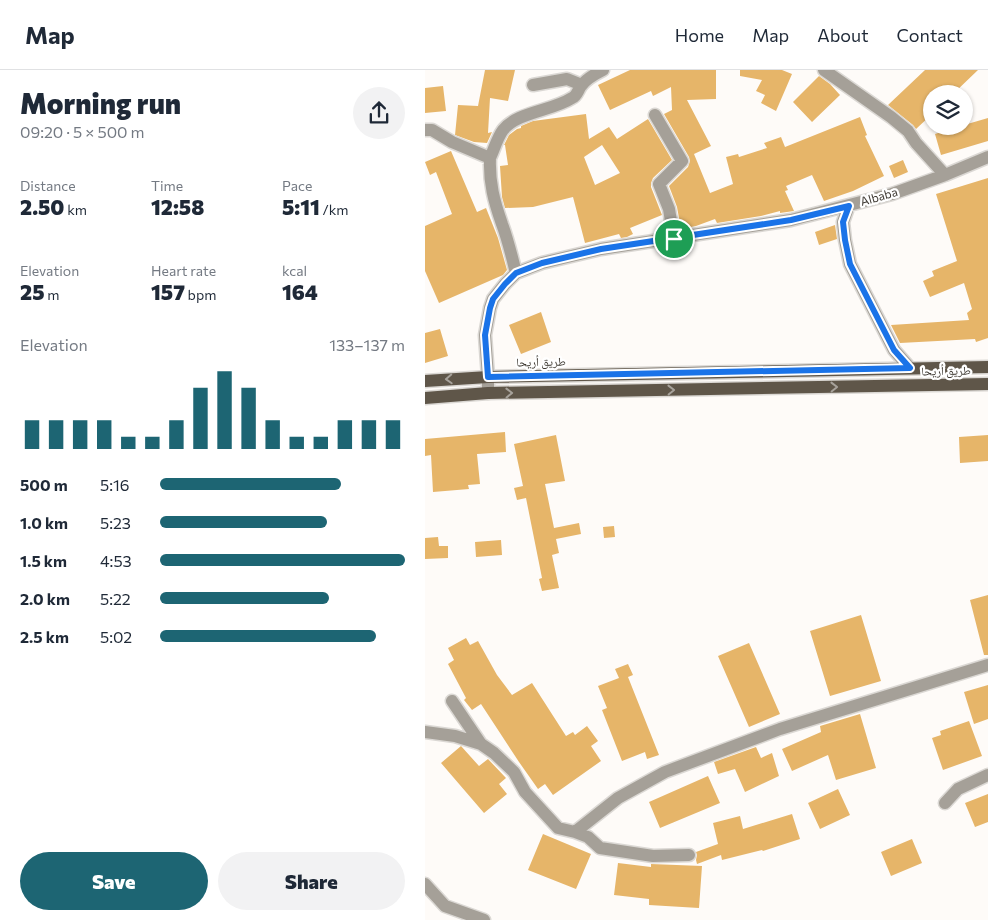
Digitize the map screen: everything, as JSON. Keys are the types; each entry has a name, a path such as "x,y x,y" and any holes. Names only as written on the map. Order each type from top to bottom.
{"main road":[{"name":"طريق أريحا","path":"425,380 488,377 988,367"},
{"name":"طريق أريحا","path":"425,398 488,393 988,384"}],"street":[{"path":"516,273 492,193 489,171 490,158 503,131 513,121 549,109 575,97 582,84 603,70"},
{"path":"830,72 908,131 916,143 945,175"},
{"path":"533,85 567,79 582,84"},
{"path":"655,116 682,161 659,184 669,209 674,239"},
{"path":"425,130 432,130 452,142 490,158"},
{"name":"Albaba","path":"488,377 485,335 490,308 493,299 516,273 542,263 601,249 791,220 849,206 892,194 988,157"},
{"path":"849,206 843,222 850,264 894,350 910,368"},
{"path":"488,377 488,393"},
{"path":"575,832 618,798 665,772 780,729 988,665"},
{"path":"452,701 481,744"},
{"path":"425,732 455,736 481,744 495,753 514,772 525,792 558,828 588,837 601,848 653,856 689,855"},
{"path":"945,803 958,789 988,775"},
{"path":"425,884 445,906 483,920"}],"building":[{"path":"485,70 515,70 508,101 490,98 488,133 492,132 487,143 474,142 455,135 458,105 478,106"},
{"path":"630,70 716,70 716,99 687,100 711,146 694,154 710,193 733,184 726,157 738,154 739,157 767,148 764,143 781,137 785,147 860,117 867,135 865,136 884,176 853,191 824,201 812,175 786,186 788,190 785,191 794,211 780,213 780,211 717,223 715,219 681,229 677,207 669,186 688,167 690,161 664,114 672,110 671,87 653,96 651,91 610,110 598,85"},
{"path":"740,70 782,70 792,74 776,111 761,103 765,95 756,91 762,80 740,76"},
{"path":"925,70 978,70 962,85 923,85 923,122 916,129 888,105"},
{"path":"819,76 840,95 812,122 793,102"},
{"path":"443,86 446,111 425,113 425,88"},
{"path":"586,114 589,139 609,127 617,139 648,119 672,160 653,178 651,183 662,215 630,228 633,234 627,237 621,238 619,234 585,243 573,197 533,207 505,208 502,197 500,166 508,165 504,145 509,135 521,128 521,126 533,121","holes":["602,145 620,173 595,185 584,157"]},
{"path":"988,118 988,141 941,155 935,135 973,135 973,122"},
{"path":"451,151 477,212 486,208 498,238 507,270 503,275 439,303 425,271 425,226 452,214 436,172 430,175 425,162"},
{"path":"903,160 908,172 894,178 889,166"},
{"path":"988,178 988,338 976,342 975,339 900,343 891,325 969,320 967,313 972,309 964,283 930,297 923,281 934,276 932,271 957,261 936,194"},
{"path":"835,225 837,239 819,245 815,232"},
{"path":"541,312 551,342 521,354 509,325"},
{"path":"440,329 448,356 425,363 425,333"},
{"path":"505,432 506,452 477,454 480,484 468,485 469,489 433,492 431,455 425,456 425,439"},
{"path":"556,435 565,481 545,484 554,528 579,523 581,534 556,539 559,553 552,555 559,588 542,591 539,579 542,578 526,498 517,500 514,488 523,486 514,444"},
{"path":"988,435 988,461 960,463 959,437"},
{"path":"614,526 615,537 604,538 603,527"},
{"path":"438,537 439,546 448,546 448,558 425,559 425,538"},
{"path":"501,540 502,555 476,557 475,542"},
{"path":"988,595 988,655 984,655 970,600"},
{"path":"861,615 881,681 830,696 810,631"},
{"path":"466,638 470,645 478,641 497,675 512,695 532,683 566,736 573,732 575,735 587,726 598,741 591,746 601,761 553,795 545,784 538,789 481,704 472,710 464,700 466,698 448,664 454,660 448,648"},
{"path":"749,643 780,714 749,727 718,656"},
{"path":"628,664 633,675 628,677 659,755 647,759 645,752 622,761 602,710 607,708 598,686 619,678 615,669"},
{"path":"988,685 988,719 974,724 964,692"},
{"path":"860,714 876,768 836,780 828,755 792,771 782,749 821,732 820,726"},
{"path":"969,721 982,756 943,770 932,738 941,735 940,731"},
{"path":"461,746 479,766 488,759 506,778 499,784 507,794 484,813 441,763"},
{"path":"756,747 761,758 772,753 779,776 745,792 735,769 718,774 714,762"},
{"path":"708,776 720,803 660,828 649,802"},
{"path":"838,789 850,815 820,829 808,803"},
{"path":"988,794 988,822 975,827 965,803"},
{"path":"792,814 800,839 763,851 722,860 721,855 697,864 696,852 718,844 713,823 740,816 743,829"},
{"path":"543,834 591,854 576,889 528,870"},
{"path":"912,839 922,863 891,876 881,852"},
{"path":"618,863 651,867 651,864 702,866 699,908 649,905 649,899 614,895"}],"route":[{"path":"849,206 843,222 850,264 894,350 910,368 488,377 485,335 490,308 493,299 516,273 542,263 601,249 674,239 791,220 849,206"}]}
